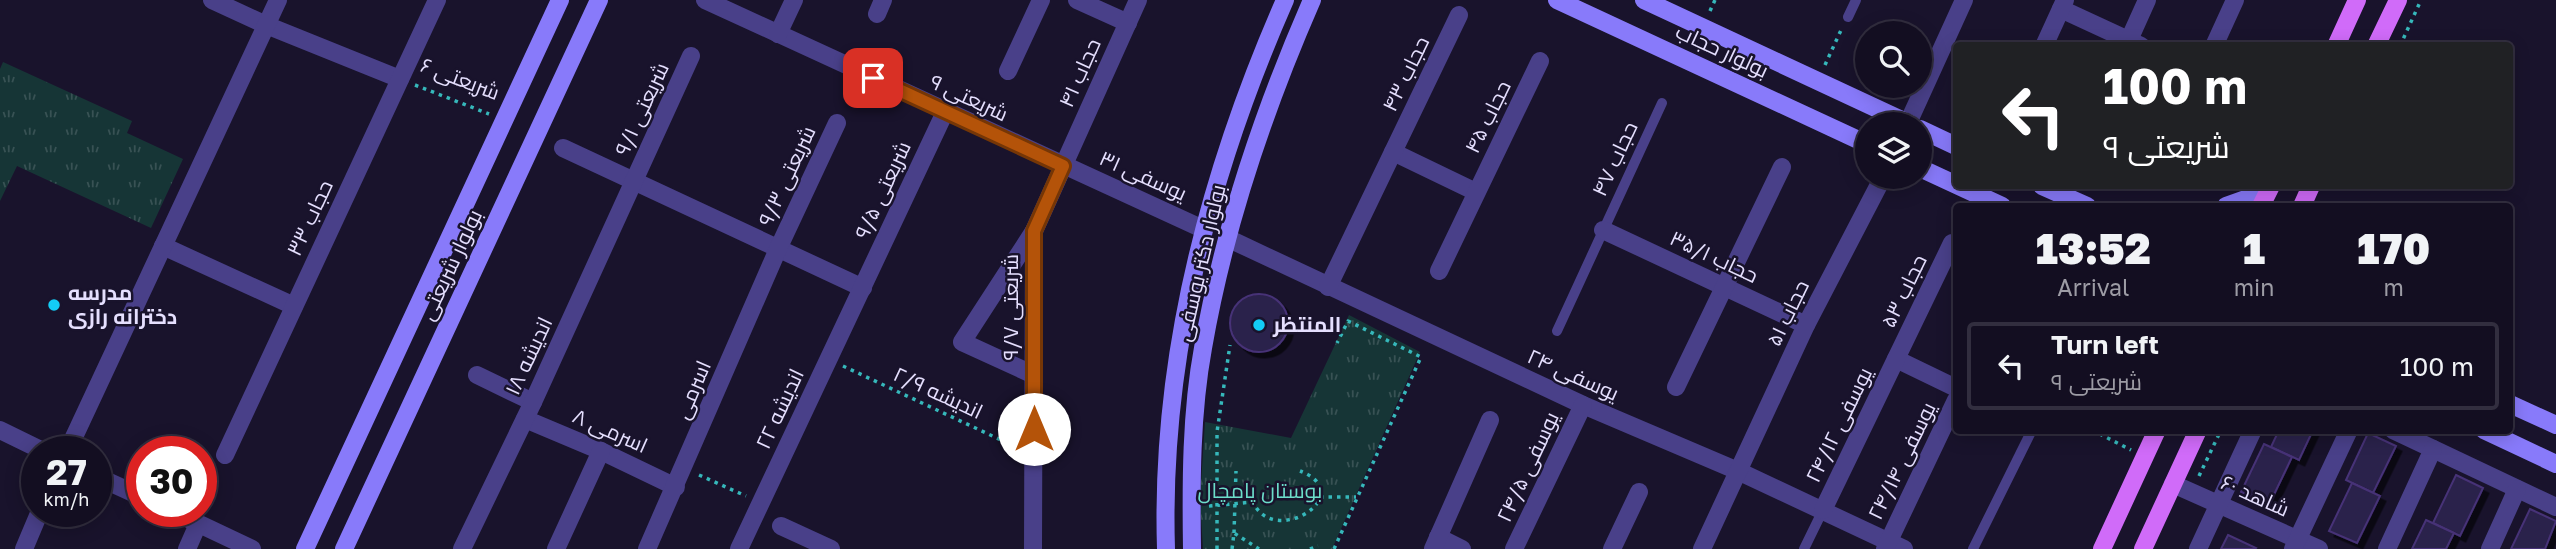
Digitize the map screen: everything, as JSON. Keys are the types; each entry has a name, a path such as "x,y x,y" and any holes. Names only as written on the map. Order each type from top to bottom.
{"main road":[{"name":"بولوار شریعتی","path":"305,549 560,0"},
{"name":"بولوار شریعتی","path":"344,549 599,0"},
{"name":"بولوار دکتر یوسفی","path":"1166,549 1167,463 1178,346 1203,229 1232,132 1285,0"},
{"name":"بولوار دکتر یوسفی","path":"1192,549 1192,464 1202,350 1227,238 1256,140 1312,0"},
{"name":"بولوار حجاب","path":"1557,0 1855,138"},
{"name":"بولوار حجاب","path":"1644,0 1885,112"},
{"path":"2338,42 2357,0"},
{"path":"2378,42 2398,0"},
{"name":"بولوار حجاب","path":"1932,134 1953,145"},
{"path":"1932,174 1953,184"},
{"path":"1964,189 1995,203"},
{"path":"2049,189 2080,203"},
{"path":"2236,203 2267,194"},
{"path":"1203,229 1227,238"},
{"path":"2513,405 2556,425"},
{"path":"2102,549 2155,434"},
{"path":"2143,549 2196,434"},
{"path":"2492,434 2556,464"}],"street":[{"path":"212,0 400,79"},
{"path":"74,436 278,0"},
{"name":"حجاب ۳۳","path":"225,455 437,0"},
{"name":"شریعتی ۹","path":"705,0 1063,166"},
{"path":"778,34 794,0"},
{"path":"1008,71 1041,0"},
{"path":"1077,0 1128,23"},
{"name":"حجاب ۴۱","path":"1063,166 1139,0"},
{"path":"1918,112 1964,0"},
{"path":"2135,42 2147,0"},
{"path":"2216,42 2235,0"},
{"path":"2046,42 2063,4 2133,42"},
{"name":"حجاب ۴۳","path":"1328,287 1459,15"},
{"name":"شریعتی ۹/۱","path":"634,180 691,56"},
{"name":"حجاب ۴۵","path":"1438,271 1540,61"},
{"name":"شریعتی ۹/۵","path":"863,288 945,112"},
{"name":"شریعتی ۹/۳","path":"778,249 837,123"},
{"path":"563,148 863,288"},
{"path":"1393,152 1476,192"},
{"name":"یوسفی ۳۱","path":"1063,166 1203,229"},
{"name":"شریعتی ۹/۷","path":"1033,549 1034,231 1063,166"},
{"path":"1676,387 1782,167"},
{"name":"اندیشه ۱۸","path":"463,549 634,180"},
{"name":"حجاب ۵۱","path":"1702,549 1806,325 1877,189"},
{"name":"حجاب ۳۵/۱","path":"1603,230 1806,325"},
{"path":"1034,231 962,342 1034,375"},
{"name":"یوسفی ۲۴","path":"1227,238 1583,405 1823,510 1892,547"},
{"name":"حجاب ۵۳","path":"1896,359 1952,243"},
{"path":"163,246 294,306"},
{"name":"اسرمی","path":"647,549 778,249"},
{"name":"اندیشه ۲۲","path":"739,549 863,288"},
{"path":"1896,359 1953,387"},
{"name":"یوسفی ۲۴/۱۲","path":"1823,510 1896,359"},
{"path":"477,375 533,402"},
{"name":"یوسفی ۲۴/۵","path":"1514,549 1583,405"},
{"name":"یوسفی ۲۴/۱۴","path":"1892,547 1953,407"},
{"name":"اسرمی ۸","path":"525,419 676,487"},
{"path":"1462,549 1435,543 1490,420"},
{"path":"0,430 21,440"},
{"path":"2198,549 2251,434"},
{"path":"2295,544 2347,434"},
{"path":"2401,434 2556,507"},
{"path":"2387,549 2433,449"},
{"path":"556,549 601,451"},
{"name":"شاهد ۶۰","path":"2173,484 2295,544 2319,549"},
{"path":"2490,549 2517,489"},
{"path":"1612,549 1639,492"},
{"path":"781,526 831,549"},
{"path":"24,549 33,527"},
{"path":"187,549 197,527"},
{"path":"204,527 252,549"}],"lane":[{"path":"1848,17 1856,0"},
{"name":"حجاب ۴۷","path":"1557,331 1662,103"},
{"path":"1973,549 2030,434"},
{"path":"1804,549 1823,510"}],"path":[{"path":"2402,42 2421,0"},
{"path":"1817,81 1848,17"},
{"name":"شریعتی ۶","path":"400,79 504,120"},
{"path":"1334,549 1421,357 1348,321 1337,343"},
{"path":"1217,549 1217,432 1230,345"},
{"name":"اندیشه ۲/۹","path":"829,360 1034,455"},
{"path":"2100,434 2144,457"},
{"path":"684,468 761,503"},
{"path":"1232,549 1236,471"},
{"path":"1300,471 1314,480 1320,497 1319,508"},
{"path":"1320,497 1357,497"},
{"path":"1191,508 1253,502 1263,523"},
{"path":"1234,533 1259,549"},
{"path":"1310,549 1318,546 1317,549"}],"green space":[{"path":"3,62 132,121 127,133 183,159 151,228 17,166 0,201 0,69"},
{"name":"بوستان پامچال","path":"1349,315 1420,352 1332,549 1203,549 1200,499 1205,422 1291,438"}],"building":[{"name":"المنتظر","path":"1259,294 1275,299 1283,307 1288,323 1283,339 1275,347 1259,352 1243,347 1235,339 1230,323 1235,307 1243,299"},
{"path":"2277,434 2311,434 2299,460 2271,447"},
{"path":"2368,434 2396,446 2373,493 2346,480"},
{"path":"2264,444 2292,457 2269,505 2241,492"},
{"path":"2456,475 2483,488 2460,536 2433,523"},
{"path":"2352,483 2380,496 2357,543 2329,531"},
{"path":"2530,509 2556,521 2545,549 2511,549"},
{"path":"2426,520 2454,533 2446,549 2412,549"},
{"path":"2228,535 2256,548 2221,549"}],"place":[{"name":"مدرسه دخترانه رازی","path":"54,305"},
{"name":"المنتظر","path":"1259,325"}],"route":[{"path":"873,78 1063,166 1034,231 1034,429"}]}
